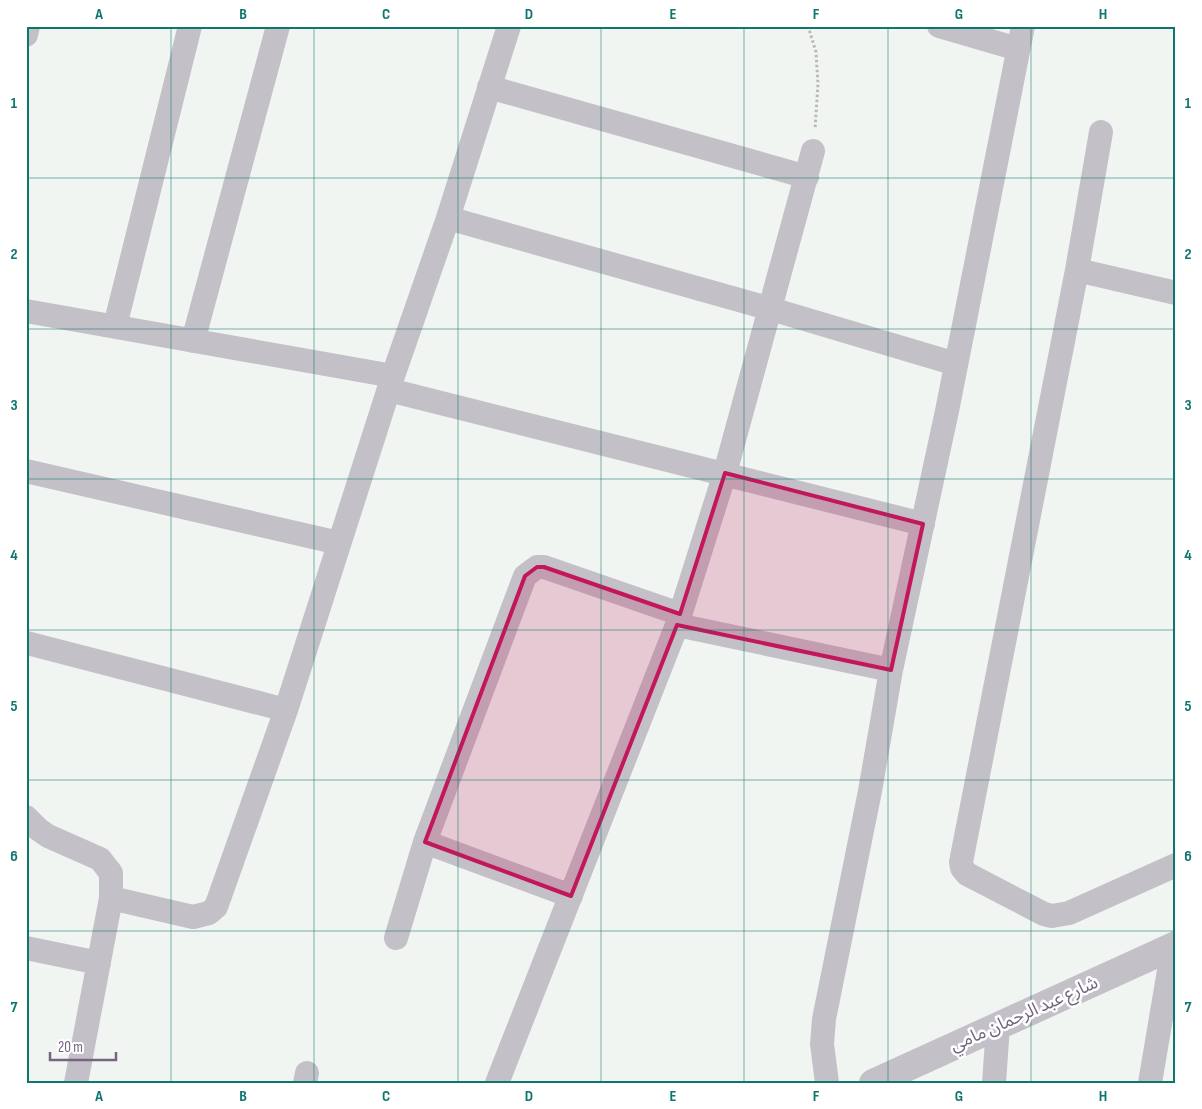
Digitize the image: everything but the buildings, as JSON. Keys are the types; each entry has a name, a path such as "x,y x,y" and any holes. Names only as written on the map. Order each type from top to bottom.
{"street":[{"path":"26,35 28,26"},
{"path":"115,326 190,26"},
{"path":"193,342 278,26"},
{"path":"111,898 193,918 209,914 216,907 286,710 391,383 448,218 509,26"},
{"path":"939,26 1018,49"},
{"path":"827,1083 822,1044 824,1019 870,791 891,670 956,364 1023,26"},
{"path":"489,88 807,177"},
{"path":"1101,132 1077,270 961,862 962,868 968,874 1044,914 1052,916 1069,913 1176,865"},
{"path":"497,1083 679,619 725,473 813,151"},
{"path":"448,218 771,309 956,364"},
{"path":"1077,270 1176,293"},
{"path":"26,311 115,326 391,383 615,448 725,473 923,524"},
{"path":"26,471 339,543"},
{"path":"396,938 425,842 525,576 537,567 544,567 679,619 891,670"},
{"path":"26,644 286,710"},
{"path":"26,817 48,836 100,860 111,873 111,898 76,1083"},
{"path":"425,842 571,896"},
{"path":"1150,1083 1174,946"},
{"name":"شارع عبد الرحمان مامي","path":"872,1083 1174,946"},
{"path":"26,948 99,963"},
{"path":"994,1083 998,1026"}],"path":[{"path":"808,26 816,52 818,84 813,151"}],"highlighted area":[{"path":"725,473 923,524 891,670 677,625 571,896 425,842 525,576 537,567 544,567 680,614"}]}
